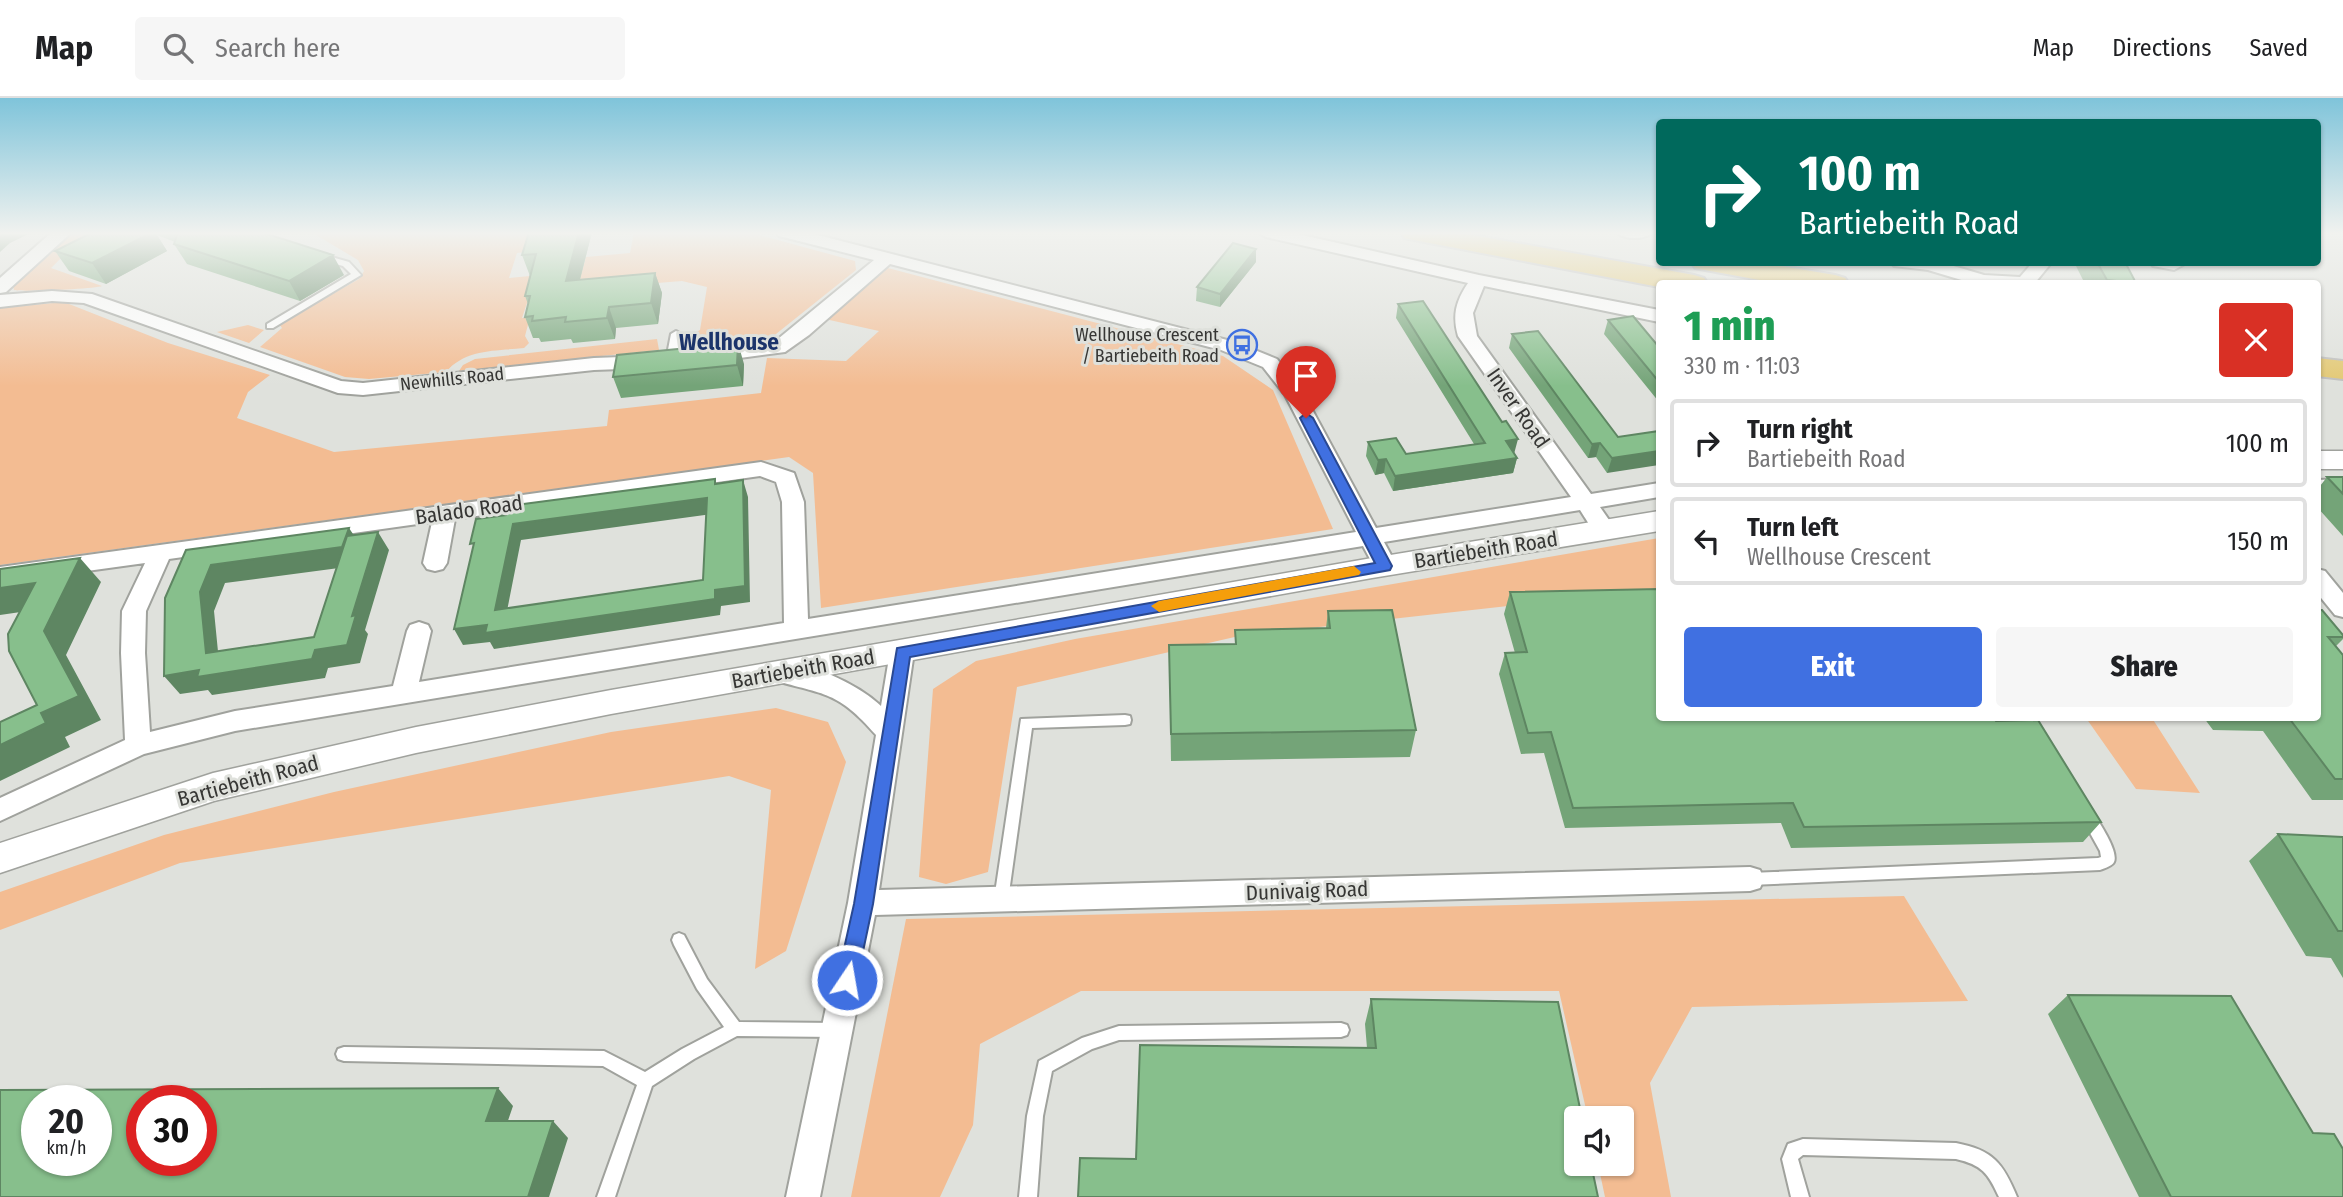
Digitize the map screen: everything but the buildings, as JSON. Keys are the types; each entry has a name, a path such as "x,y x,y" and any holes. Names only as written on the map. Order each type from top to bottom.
{"main road":[{"path":"2321,341 2343,344"},
{"path":"2321,368 2343,370"}],"street":[{"name":"Newhills Road","path":"0,301 52,296 86,298 338,387 363,389 582,365 671,360 778,348 858,283"},
{"path":"981,283 1228,346 1270,363 1294,393 1385,566"},
{"name":"Inver Road","path":"1477,283 1464,301 1463,323 1468,336 1605,530"},
{"path":"1495,283 1656,315"},
{"path":"2321,460 2343,460"},
{"name":"Balado Road","path":"0,575 761,469 786,478 793,502 796,629"},
{"path":"2321,487 2343,486"},
{"name":"Bartiebeith Road","path":"0,810 138,745 235,721 1656,491"},
{"path":"435,563 445,514"},
{"name":"Bartiebeith Road","path":"0,858 213,787 416,740 611,702 1385,566 1656,522"},
{"path":"138,745 133,653 134,611 161,552"},
{"path":"2321,583 2343,609"},
{"path":"404,693 419,631"},
{"path":"803,1197 863,904 902,652"},
{"path":"782,673 844,688 867,706 891,734"},
{"name":"Dunivaig Road","path":"863,904 1750,879"}],"lane":[{"path":"270,326 343,283"},
{"path":"671,360 676,334"},
{"path":"1000,900 1026,723 1125,720"},
{"path":"1750,879 2100,864 2108,860 2107,850 2080,802"},
{"path":"679,940 702,984 735,1029"},
{"path":"606,1197 646,1081 688,1054 735,1029 837,1030"},
{"path":"1028,1197 1035,1116 1045,1066 1088,1043 1119,1033 1341,1030"},
{"path":"344,1054 604,1059 646,1081"},
{"path":"1800,1197 1790,1159 1794,1150 1803,1147 1956,1150 1975,1154 1989,1161 2008,1197"}],"shaded area":[{"path":"16,283 94,283 102,286 31,291 14,290"},
{"path":"351,283 618,283 529,297 522,318 530,317 525,336 529,343 524,348 472,355 454,364 446,372 369,379 345,377 260,347 282,328 279,324"},
{"path":"692,283 839,283 771,338 679,347 681,340 700,330 707,287"},
{"path":"866,283 946,283 1223,356 1273,390 1333,529 821,608 813,473 789,457 0,565 0,308 64,302 168,343 270,375 248,392 237,418 334,452 607,426 609,410 761,393 767,358 846,361 879,331 825,319"},
{"path":"248,325 264,330 249,343 217,332"},
{"path":"657,339 659,350 459,371 463,365 475,359"},
{"path":"1656,539 1656,589 1239,636 1017,687 988,872 946,884 919,877 933,689 976,661 1075,639"},
{"path":"776,708 828,722 846,762 786,951 755,969 771,790 729,776 180,863 0,930 0,892 164,835 334,792 611,732"},
{"path":"2088,721 2154,721 2200,793 2136,789"},
{"path":"1904,896 1968,1001 1692,1007 1650,1083 1671,1197 1605,1197 1601,1176 1634,1176 1634,1106 1585,1106 1559,991 1081,991 980,1044 973,1125 940,1197 851,1197 906,919"}],"slow traffic":[{"path":"1159,606 1354,572"}],"place":[{"name":"Wellhouse Crescent / Bartiebeith Road","path":"1242,345"}],"district":[{"name":"Wellhouse","path":"729,342"}],"route":[{"path":"847,980 863,904 902,652 1385,566 1306,418"}]}
